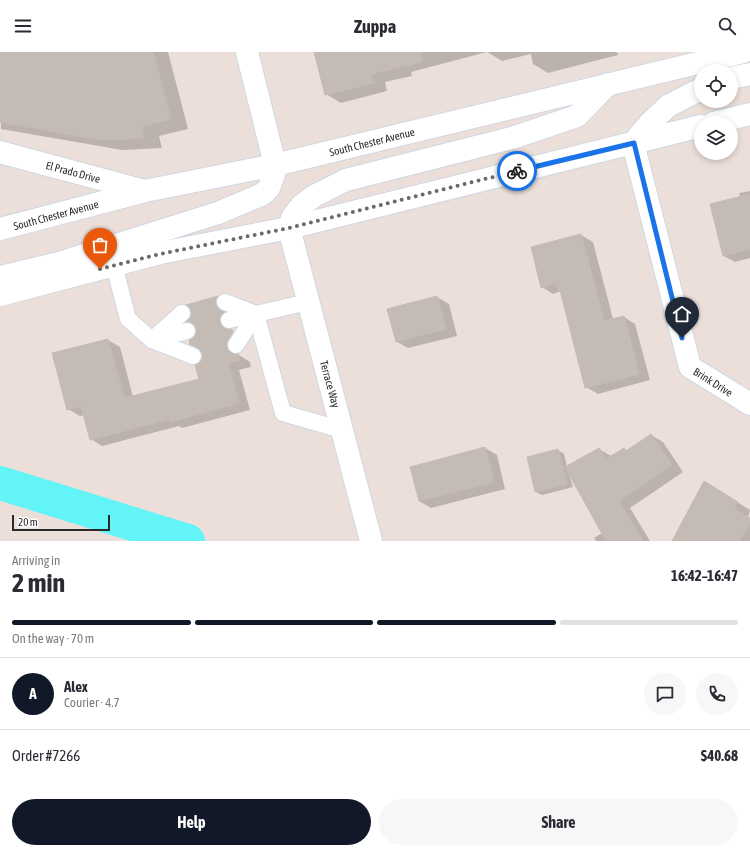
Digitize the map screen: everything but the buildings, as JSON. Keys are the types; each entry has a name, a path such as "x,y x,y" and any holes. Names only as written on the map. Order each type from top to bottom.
{"main road":[{"path":"0,277 59,263 218,214 263,194 269,188 274,174 275,165 247,52"},
{"name":"South Chester Avenue","path":"0,229 145,191 275,165 743,52"},
{"path":"738,77 750,74"},
{"path":"289,228 293,216 301,206 314,196 346,180 512,138 577,116 608,84"},
{"path":"634,143 651,122 668,106 694,93"},
{"path":"738,117 750,114"},
{"path":"0,295 160,254 289,228 694,128"},
{"name":"Brink Drive","path":"634,143 690,367 750,404"},
{"name":"El Prado Drive","path":"0,152 145,191"},
{"name":"Terrace Way","path":"289,228 371,541"}],"lane":[{"path":"114,265 128,318 152,340 193,356"},
{"path":"225,302 256,314"},
{"path":"229,320 308,302"},
{"path":"152,340 182,313"},
{"path":"236,345 256,314"},
{"path":"256,314 283,413 342,430"},
{"path":"152,340 187,331"}],"waterway":[{"path":"0,483 188,541"}],"way so far":[{"path":"100,269 160,254 289,228 517,171"}],"route":[{"path":"517,171 634,143 682,338"}]}
